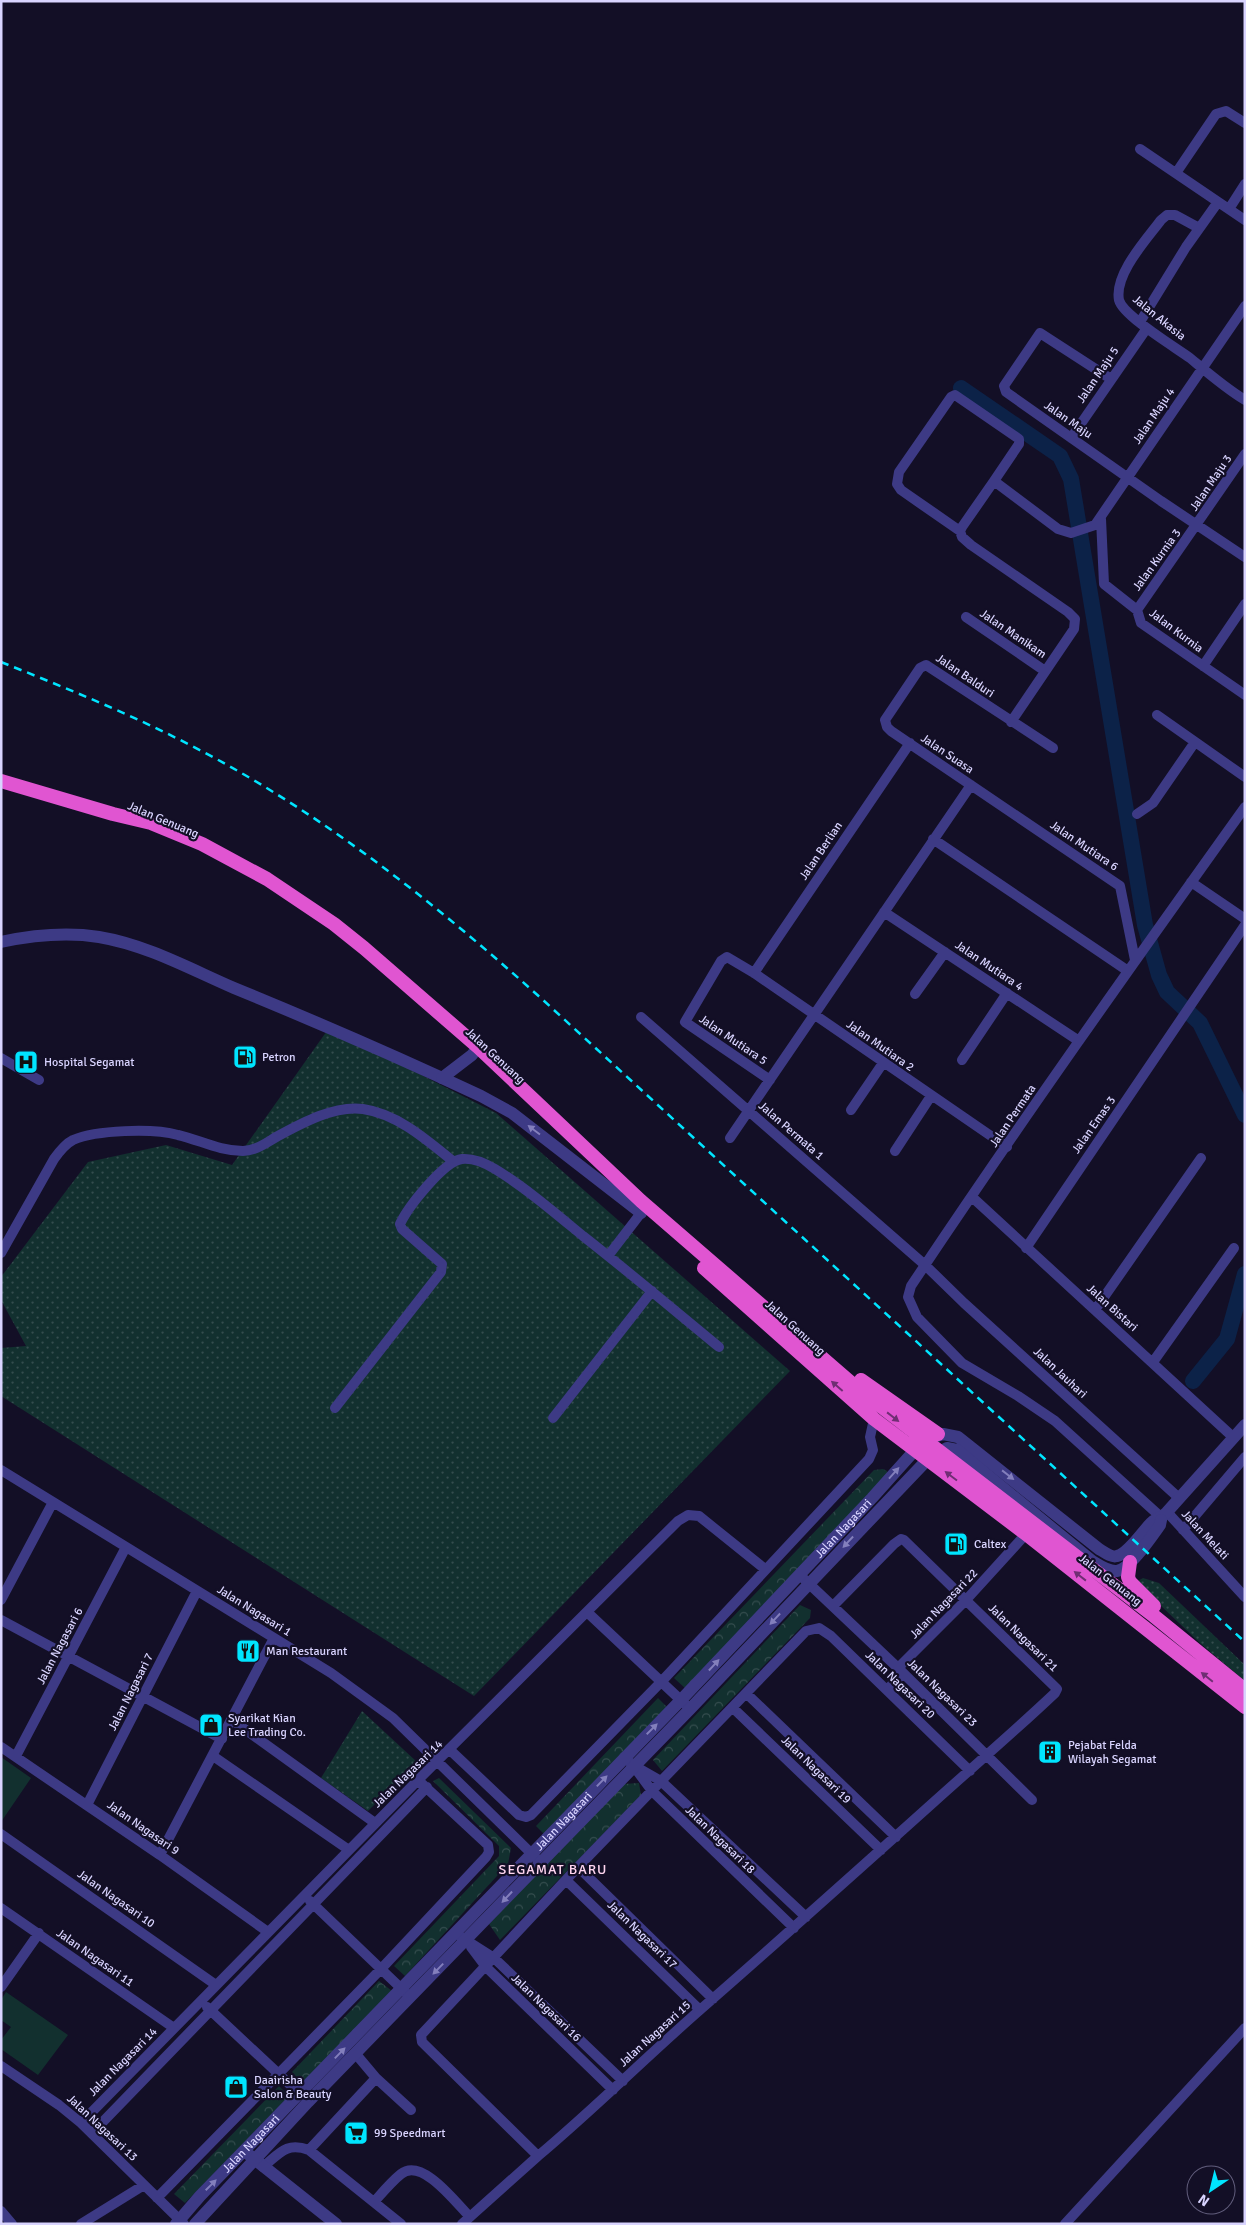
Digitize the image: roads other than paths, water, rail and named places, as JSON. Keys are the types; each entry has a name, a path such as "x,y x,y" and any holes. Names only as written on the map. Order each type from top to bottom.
{"highway":[{"name":"Jalan Genuang","path":"1,782 151,824 202,844 290,894 364,948 641,1201 876,1403 920,1444 1198,1650 1245,1690"},
{"name":"Jalan Genuang","path":"475,1051 642,1213 874,1418 920,1444"},
{"path":"797,1336 938,1434"},
{"name":"Jalan Genuang","path":"934,1455 1026,1534 1245,1707"},
{"path":"1130,1562 1128,1577 1130,1582 1198,1650"}],"street":[{"path":"1176,173 1216,114 1226,111 1245,123"},
{"path":"1140,149 1245,220"},
{"path":"1229,209 1245,184"},
{"name":"Jalan Maju 5","path":"1072,438 1144,325 1199,228 1218,202"},
{"name":"Jalan Akasia","path":"1199,228 1175,215 1167,215 1161,220 1128,264 1120,284 1119,300 1125,310 1245,400"},
{"name":"Jalan Maju 4","path":"1101,519 1245,306"},
{"name":"Jalan Maju","path":"1111,379 1043,334 1037,334 1005,383 1004,390 1127,478 1245,557"},
{"path":"960,531 1019,444 1019,439 955,395 951,397 900,472 897,484 901,490 960,531 962,537 986,557 1072,615 1075,622 1074,629 1011,722"},
{"name":"Jalan Maju 3","path":"1198,525 1245,454"},
{"path":"994,482 1058,529 1071,533 1095,525 1101,519"},
{"name":"Jalan Kurnia","path":"1101,519 1104,584 1137,610 1141,623 1245,695"},
{"name":"Jalan Kurnia 3","path":"1137,610 1198,525"},
{"path":"1203,666 1245,604"},
{"name":"Jalan Manikam","path":"966,618 1046,671"},
{"name":"Jalan Balduri","path":"910,743 891,731 887,727 886,720 923,665 1053,748"},
{"path":"1157,715 1245,777"},
{"path":"1137,814 1154,803 1195,742"},
{"name":"Jalan Suasa","path":"910,743 971,785"},
{"name":"Jalan Berlian","path":"754,973 910,743"},
{"path":"730,1138 971,785"},
{"name":"Jalan Mutiara 6","path":"971,785 1120,886 1135,960"},
{"path":"1243,811 1191,882 1245,918"},
{"path":"933,839 1128,971"},
{"name":"Jalan Permata","path":"908,1296 911,1286 925,1265 1141,951 1191,882"},
{"name":"Jalan Mutiara 4","path":"884,912 1079,1041"},
{"name":"Jalan Emas 3","path":"1026,1248 1245,925"},
{"path":"1,942 34,935 58,934 99,937 120,942 192,968 481,1096 512,1113 642,1213 608,1256"},
{"path":"915,994 945,952"},
{"name":"Jalan Mutiara 5","path":"770,1080 685,1022 724,959 730,958 754,973 814,1016"},
{"path":"962,1060 1007,993"},
{"name":"Jalan Mutiara 2","path":"814,1016 1007,1147"},
{"name":"Jalan Permata 1","path":"641,1017 925,1265"},
{"path":"442,1078 475,1051"},
{"path":"1,1058 39,1080"},
{"path":"851,1110 883,1063"},
{"path":"895,1151 931,1096"},
{"path":"1,1253 54,1159 72,1140 121,1132 160,1131 180,1135 226,1150 248,1151 309,1121 340,1110 363,1109 385,1116 414,1131 454,1162"},
{"path":"1096,1310 1201,1158"},
{"path":"335,1408 441,1272 442,1264 402,1229 400,1224 410,1208 438,1175 460,1159 473,1160 496,1170 556,1214 719,1347"},
{"name":"Jalan Bistari","path":"972,1197 1234,1438"},
{"path":"1153,1362 1234,1248"},
{"name":"Jalan Jauhari","path":"925,1265 970,1309 1180,1498"},
{"path":"553,1418 652,1292"},
{"name":"Jalan Melati","path":"908,1296 917,1316 962,1363 1056,1421 1183,1530 1245,1596"},
{"path":"450,1750 520,1815 526,1817 535,1812 662,1682 868,1459 873,1450 870,1437 874,1418"},
{"path":"920,1444 938,1434 948,1433 958,1437 1099,1549 1113,1556 1118,1556 1154,1520 1164,1515 1245,1425"},
{"name":"Jalan Nagasari","path":"179,2222 254,2159 300,2094 406,1993 685,1705 804,1579 920,1444"},
{"path":"934,1455 952,1448 960,1452 1092,1561 1115,1571 1120,1570 1130,1562 1160,1525 1164,1515"},
{"name":"Jalan Nagasari","path":"804,1579 934,1455"},
{"path":"1183,1530 1245,1457"},
{"name":"Jalan Nagasari 1","path":"1,1470 274,1638 373,1702 438,1762 536,1858"},
{"path":"1,1600 53,1502"},
{"name":"Jalan Nagasari 14","path":"81,2123 418,1780 678,1521 688,1515 699,1516 765,1569"},
{"name":"Jalan Nagasari 22","path":"887,1690 901,1671 1026,1534"},
{"path":"833,1606 901,1539 908,1542 966,1600"},
{"name":"Jalan Nagasari 6","path":"16,1756 126,1547"},
{"name":"Jalan Nagasari 23","path":"804,1579 1032,1800"},
{"name":"Jalan Nagasari 7","path":"87,1805 197,1591"},
{"name":"Jalan Nagasari 21","path":"966,1600 1056,1689 1056,1693 988,1756"},
{"path":"587,1612 685,1705"},
{"path":"1,1620 222,1739"},
{"name":"Jalan Nagasari 20","path":"747,1694 806,1631 819,1628 831,1636 970,1771"},
{"path":"160,1855 274,1638"},
{"path":"538,2156 420,2038 566,1880 747,1694 896,1837"},
{"name":"Jalan Nagasari 19","path":"733,1708 881,1850"},
{"path":"232,1720 376,1823"},
{"name":"Jalan Nagasari 9","path":"1,1747 160,1855 268,1932"},
{"path":"213,1756 349,1850"},
{"name":"Jalan Nagasari 15","path":"466,2221 700,2010 988,1756"},
{"path":"629,1761 661,1781 806,1917"},
{"name":"Jalan Nagasari 18","path":"629,1761 652,1791 794,1928"},
{"path":"157,2198 381,1969 489,1852 488,1845 418,1780"},
{"name":"Jalan Nagasari 14","path":"92,2133 427,1787"},
{"name":"Jalan Nagasari 10","path":"1,1834 216,1986"},
{"path":"578,1868 713,1999"},
{"name":"Jalan Nagasari 17","path":"566,1880 700,2010"},
{"path":"304,1896 406,1993"},
{"name":"Jalan Nagasari 11","path":"1,1908 174,2028"},
{"path":"2,1984 39,1933"},
{"path":"461,1936 494,1958 622,2081"},
{"name":"Jalan Nagasari 16","path":"461,1936 486,1966 613,2090"},
{"name":"Jalan Nagasari","path":"195,2224 254,2159 355,2054 406,1993"},
{"path":"201,2001 300,2094"},
{"path":"1064,2224 1245,2028"},
{"path":"355,2054 376,2078 411,2110"},
{"name":"Jalan Nagasari 13","path":"1,2066 59,2105 81,2123 179,2222"},
{"path":"309,2150 376,2078"},
{"path":"254,2159 293,2146 309,2150 401,2224"},
{"path":"254,2159 336,2224"},
{"path":"374,2202 401,2174 410,2170 417,2170 438,2184 466,2221"},
{"path":"81,2224 144,2185"},
{"path":"1,2211 12,2224"}],"waterway":[{"path":"961,388 1060,456 1071,479 1145,925 1159,975 1167,992 1200,1023 1245,1115"},
{"path":"1193,1381 1227,1339 1245,1274"}],"railway":[{"path":"1,662 145,723 240,772 332,830 419,895 543,1000 1245,1642"}],"place":[{"name":"Petron","path":"245,1057"},
{"name":"Hospital Segamat","path":"26,1062"},
{"name":"Caltex","path":"956,1544"},
{"name":"Man Restaurant","path":"248,1651"},
{"name":"Syarikat Kian Lee Trading Co.","path":"211,1725"},
{"name":"Pejabat Felda Wilayah Segamat","path":"1050,1752"},
{"name":"Daairisha Salon & Beauty","path":"236,2087"},
{"name":"99 Speedmart","path":"356,2133"}],"district":[{"name":"SEGAMAT BARU","path":"553,1869"}]}
